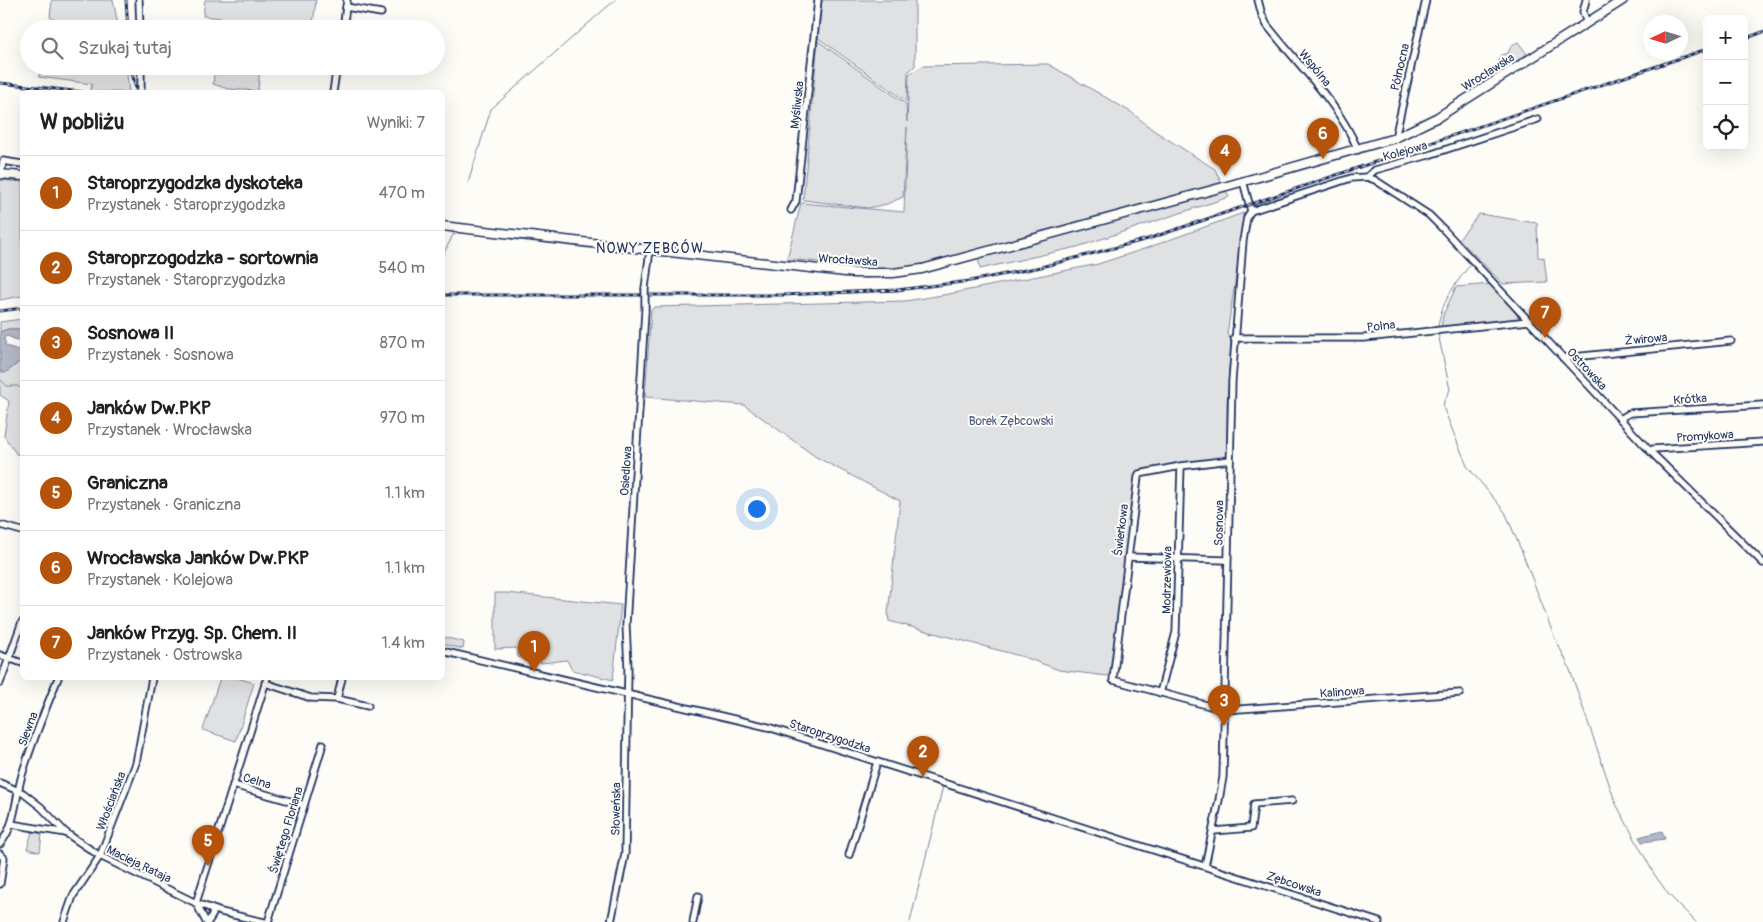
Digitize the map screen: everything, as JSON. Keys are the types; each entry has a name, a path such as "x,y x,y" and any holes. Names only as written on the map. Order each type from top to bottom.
{"main road":[{"name":"Wrocławska","path":"445,226 854,274 906,272 942,264 1358,150 1395,138 1438,117 1623,0"},
{"path":"0,174 20,176"}],"street":[{"path":"139,0 140,20"},
{"path":"344,20 347,0"},
{"name":"Myśliwska","path":"791,210 796,201 818,0"},
{"name":"Wspólna","path":"1258,0 1262,15 1267,24 1336,110 1348,128 1358,150"},
{"name":"Północna","path":"1395,138 1426,0"},
{"path":"1586,0 1583,12 1587,23"},
{"path":"346,7 381,13"},
{"path":"141,75 141,90"},
{"path":"333,90 336,75"},
{"name":"Kolejowa","path":"1251,211 1351,178 1367,177 1375,170 1538,119"},
{"path":"0,154 3,162 0,174"},
{"path":"3,162 20,164"},
{"name":"Ostrowska","path":"1367,177 1380,183 1437,223 1650,451 1763,563"},
{"path":"1243,181 1251,211"},
{"name":"Sosnowa","path":"1204,866 1223,777 1234,338 1243,241 1247,217 1251,211"},
{"name":"Osiedlowa","path":"627,694 626,624 646,311 645,288 650,250"},
{"name":"Polna","path":"1234,338 1364,338 1529,321"},
{"name":"Żwirowa","path":"1564,358 1731,341"},
{"name":"Krótka","path":"1620,419 1630,413 1763,405"},
{"name":"Promykowa","path":"1650,451 1653,449 1763,442"},
{"name":"Świerkowa","path":"1113,680 1140,474 1181,466 1230,460"},
{"name":"Modrzewiowa","path":"1160,693 1176,632 1181,466"},
{"path":"0,525 20,530"},
{"path":"1128,557 1225,560"},
{"path":"0,683 20,628"},
{"name":"Staroprzygodzka","path":"445,652 768,727 1204,866"},
{"path":"0,655 20,662"},
{"name":"Siewna","path":"0,844 12,824 18,790 25,766 57,680"},
{"name":"Włościańska","path":"64,922 73,896 100,856 136,763 152,680"},
{"path":"207,918 196,903 266,680 311,698 337,699 368,706"},
{"path":"337,699 342,680"},
{"name":"Kalinowa","path":"1113,680 1225,710 1460,693"},
{"name":"Słoweńska","path":"611,922 625,854 627,694"},
{"name":"Świętego Floriana","path":"268,922 323,744"},
{"path":"849,855 876,762"},
{"path":"0,783 18,790"},
{"name":"Celna","path":"233,785 304,805"},
{"name":"Macieja Rataja","path":"18,790 30,798 66,833 100,856 196,903 221,912 264,922"},
{"path":"15,805 22,799 30,798"},
{"path":"1213,831 1251,828 1254,804 1292,801"},
{"name":"Macieja Rataja","path":"12,824 66,833"},
{"path":"0,854 4,858 0,884"},
{"name":"Zębcowska","path":"1204,866 1379,922"},
{"path":"692,922 698,896"},
{"path":"209,908 213,912 207,918 202,910 209,908"},
{"path":"207,918 221,912"}],"green space":[{"path":"52,0 113,0 117,20 54,20 50,17"},
{"path":"205,0 316,0 314,20 221,20 221,18 203,16"},
{"path":"822,0 915,0 915,66 908,72 907,102 818,38"},
{"path":"818,41 906,104 907,122 909,74 923,66 1048,64 1131,112 1153,130 1215,169 1229,197 1077,247 980,269 977,249 921,264 878,271 863,271 863,266 787,259 801,203 904,212 907,127 903,197 887,204 868,208 803,200"},
{"path":"1518,42 1527,54 1498,74 1496,72 1500,56 1507,54 1512,45"},
{"path":"40,75 127,75 129,90 90,90 92,84 39,77"},
{"path":"214,75 259,75 258,90 228,89 213,84"},
{"path":"0,180 20,182 20,296 0,300"},
{"name":"Borek Zębcowski","path":"1246,212 1227,334 1231,339 1227,404 1227,457 1137,473 1112,672 1107,676 1059,670 1024,657 889,621 888,614 900,501 816,457 744,405 645,397 651,310 655,307 905,301 949,294 1098,264"},
{"path":"1479,214 1537,223 1538,257 1544,258 1547,282 1503,284 1459,239"},
{"path":"1491,284 1521,320 1441,328 1443,315 1456,287"},
{"path":"20,319 20,329 8,329 0,332 0,322"},
{"path":"20,362 20,448 17,455 4,436 9,401 0,395 0,371 5,373"},
{"path":"495,593 621,605 613,680 572,670 567,660 542,663 518,657 517,648 495,649"},
{"path":"445,637 464,642 463,649 445,644"},
{"path":"219,680 244,680 254,683 236,741 203,730"},
{"path":"32,832 42,834 40,852 27,849"}],"shaded area":[{"path":"8,329 20,329 20,341 7,336 4,338 6,346 20,350 20,362 5,373 0,371 0,332"},
{"path":"1662,831 1665,839 1642,842 1639,837"}],"waterway":[{"path":"468,183 491,109 615,0"},
{"path":"445,230 452,231 454,235 460,232 494,236"},
{"path":"445,251 453,235"},
{"path":"823,273 866,278 912,275 993,254"},
{"path":"728,262 737,263"},
{"path":"1438,328 1445,303 1470,265"},
{"path":"763,267 772,268"},
{"path":"776,268 781,269"},
{"path":"786,269 795,270"},
{"path":"815,272 819,273"},
{"path":"1438,333 1450,390 1443,407 1467,466 1505,512 1554,636 1569,667 1616,804 1654,874 1669,895 1696,922"},
{"path":"0,379 7,386 20,388"},
{"path":"910,922 943,786"}],"railway":[{"path":"126,0 127,20"},
{"path":"1748,38 1763,32"},
{"path":"445,295 783,295 897,290 970,281 1041,267 1148,239 1703,50"},
{"path":"132,75 136,90"},
{"path":"0,83 65,90"},
{"path":"0,311 20,308"}],"place":[{"name":"Wrocławska Janków Dw.PKP","path":"1323,159"},
{"name":"Janków Dw.PKP","path":"1225,176"},
{"name":"Janków Przyg. Sp. Chem. II","path":"1545,338"},
{"name":"Staroprzygodzka dyskoteka","path":"534,672"},
{"name":"Sosnowa II","path":"1224,726"},
{"name":"Staroprzogodzka - sortownia","path":"923,777"},
{"name":"Graniczna","path":"208,866"}],"district":[{"name":"NOWY ZĘBCÓW","path":"650,248"}]}
